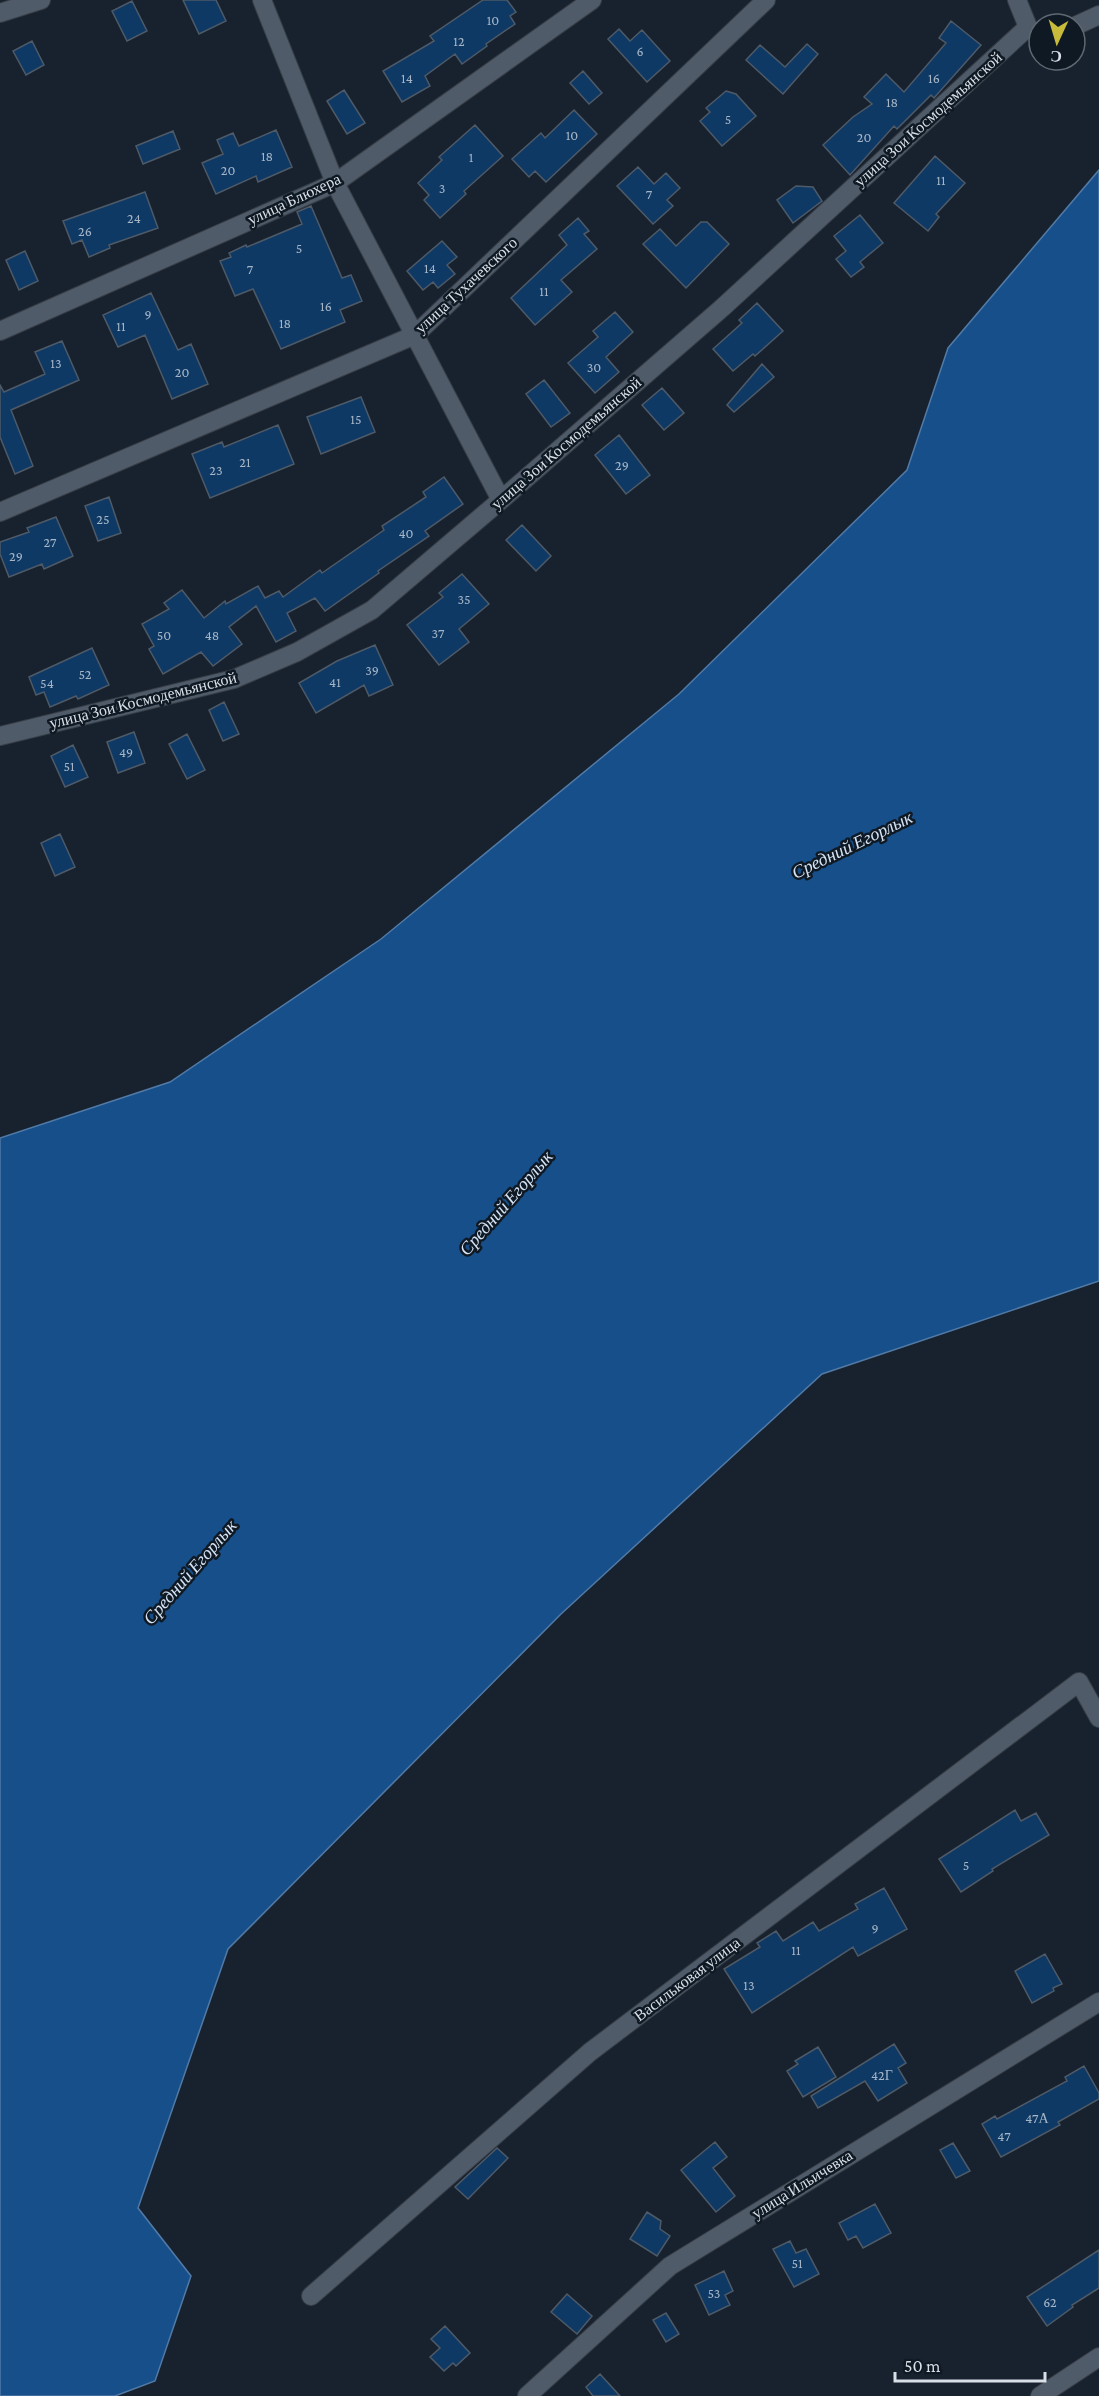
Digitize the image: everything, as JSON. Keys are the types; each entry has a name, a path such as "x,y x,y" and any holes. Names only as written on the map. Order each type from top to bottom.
{"street":[{"path":"0,13 41,0"},
{"path":"262,0 335,183 501,500"},
{"name":"улица Блюхера","path":"0,331 335,183 592,0"},
{"name":"улица Тухачевского","path":"0,512 415,335 766,0"},
{"name":"улица Зои Космодемьянской","path":"1017,0 1027,16"},
{"name":"улица Зои Космодемьянской","path":"0,736 234,679 297,652 372,610 722,308 1027,33"},
{"name":"Васильковая улица","path":"311,2296 590,2052 1079,1682 1099,1718"},
{"name":"улица Ильичевка","path":"528,2396 670,2266 1099,2002"},
{"path":"1040,2396 1099,2357"}],"water":[{"name":"Средний Егорлык","path":"1099,170 1099,1281 822,1374 561,1614 228,1949 138,2208 191,2276 155,2381 115,2396 0,2396 0,1138 170,1082 381,939 679,694 907,470 948,348"}],"building":[{"path":"183,0 216,0 226,21 199,34"},
{"path":"483,0 507,0 516,12 510,16 515,24 462,64 455,54 425,76 430,86 402,102 383,71 434,41 430,36"},
{"path":"132,1 147,31 127,41 112,11"},
{"path":"951,21 981,45 934,98 931,95 897,129 894,126 850,175 823,145 853,117 872,104 864,97 886,74 904,92 946,43 939,38"},
{"path":"619,29 630,41 642,30 670,61 647,82 608,39"},
{"path":"32,41 44,65 26,75 13,51"},
{"path":"807,44 818,54 783,94 746,60 760,45 785,67"},
{"path":"583,71 602,93 589,104 570,83"},
{"path":"344,90 365,123 347,134 327,101"},
{"path":"726,91 736,94 756,116 722,146 700,121 710,112 706,108"},
{"path":"574,110 597,134 546,182 535,171 529,177 512,159 541,133 545,138"},
{"path":"475,125 503,156 464,191 466,194 440,218 424,200 429,195 418,183 442,160 439,157"},
{"path":"276,130 292,167 258,182 256,176 216,194 202,163 223,154 217,140 233,133 239,146"},
{"path":"173,131 180,149 143,164 136,146"},
{"path":"935,156 965,183 936,214 939,217 928,231 894,203"},
{"path":"638,167 654,184 666,173 680,188 667,200 673,206 653,224 617,186"},
{"path":"796,186 813,187 822,201 793,223 777,200"},
{"path":"145,192 158,228 109,245 110,248 89,257 82,240 72,244 63,221"},
{"path":"311,206 342,278 351,275 362,301 340,310 345,322 281,349 253,289 235,296 220,261 231,257 229,253 246,245 247,247 302,224 297,212"},
{"path":"860,215 883,243 860,262 864,267 851,277 836,259 846,251 834,236"},
{"path":"578,218 589,231 584,234 597,249 561,280 572,292 535,325 511,298 567,245 559,235"},
{"path":"701,222 707,222 729,244 686,288 643,244 660,229 676,246"},
{"path":"442,241 457,257 447,265 455,274 438,288 433,282 423,290 407,271"},
{"path":"25,251 38,281 19,290 6,260"},
{"path":"151,293 178,350 191,344 208,384 172,399 145,335 118,347 103,315"},
{"path":"757,303 783,331 755,356 753,354 733,371 713,349 742,323 739,320"},
{"path":"615,312 633,332 606,357 619,372 595,393 568,363 598,337 593,331"},
{"path":"62,341 79,380 11,410 33,466 15,474 0,437 0,385 4,392 45,374 35,352"},
{"path":"762,364 774,377 734,412 727,405"},
{"path":"544,380 570,413 551,427 526,394"},
{"path":"662,388 684,413 664,430 642,405"},
{"path":"361,397 375,432 321,454 307,417"},
{"path":"278,425 294,464 210,498 192,454 222,442 224,447"},
{"path":"619,435 650,475 626,494 595,455"},
{"path":"444,477 463,504 425,531 429,536 325,611 315,598 287,613 296,631 276,642 256,606 229,627 242,644 213,666 201,652 163,674 149,649 154,646 142,624 169,609 164,603 182,590 204,618 225,601 226,604 258,586 265,598 279,591 283,597 320,570 322,573 384,530 382,526 426,497 423,492"},
{"path":"109,497 121,533 98,541 85,506"},
{"path":"56,517 73,556 44,569 42,564 9,577 0,554 0,542 29,532 27,528"},
{"path":"522,525 551,556 536,571 506,540"},
{"path":"462,574 489,604 459,629 469,642 439,665 407,625 443,597 439,593"},
{"path":"375,645 393,685 369,696 364,685 316,713 299,683 337,661"},
{"path":"92,648 109,685 78,699 76,696 50,707 44,692 36,695 29,677"},
{"path":"224,702 239,734 223,741 209,710"},
{"path":"134,732 145,763 118,773 107,742"},
{"path":"187,734 205,770 187,779 169,744"},
{"path":"73,745 88,777 65,787 51,756"},
{"path":"60,834 75,867 55,876 41,843"},
{"path":"1015,1810 1021,1821 1036,1813 1049,1835 992,1869 993,1871 961,1892 939,1859"},
{"path":"884,1888 907,1929 858,1956 853,1947 752,2013 724,1969 760,1947 757,1943 776,1931 783,1941 813,1922 819,1931 858,1909 855,1904"},
{"path":"1045,1954 1062,1984 1032,2003 1015,1971"},
{"path":"894,2044 906,2063 898,2068 907,2083 878,2101 865,2081 818,2108 811,2096"},
{"path":"818,2047 836,2077 803,2097 787,2071 798,2064 795,2061"},
{"path":"1084,2066 1099,2093 1099,2099 1058,2122 1060,2125 1001,2157 982,2124 995,2116 997,2119 1067,2081 1065,2077"},
{"path":"715,2142 727,2157 713,2168 735,2196 716,2212 681,2170"},
{"path":"953,2143 970,2171 956,2178 940,2150"},
{"path":"497,2148 508,2158 468,2199 455,2187"},
{"path":"875,2204 891,2233 863,2248 856,2236 848,2240 839,2223"},
{"path":"647,2212 661,2221 660,2229 670,2236 657,2256 630,2239"},
{"path":"790,2241 796,2253 806,2249 819,2274 794,2287 773,2249"},
{"path":"1099,2250 1099,2288 1072,2305 1073,2307 1047,2326 1027,2297"},
{"path":"724,2271 733,2291 725,2295 730,2305 709,2315 695,2285"},
{"path":"567,2294 592,2316 577,2334 551,2312"},
{"path":"666,2313 679,2334 666,2342 653,2320"},
{"path":"445,2326 470,2353 456,2366 453,2363 444,2371 430,2357 440,2348 431,2339"},
{"path":"600,2374 620,2396 593,2396 586,2387"}]}
